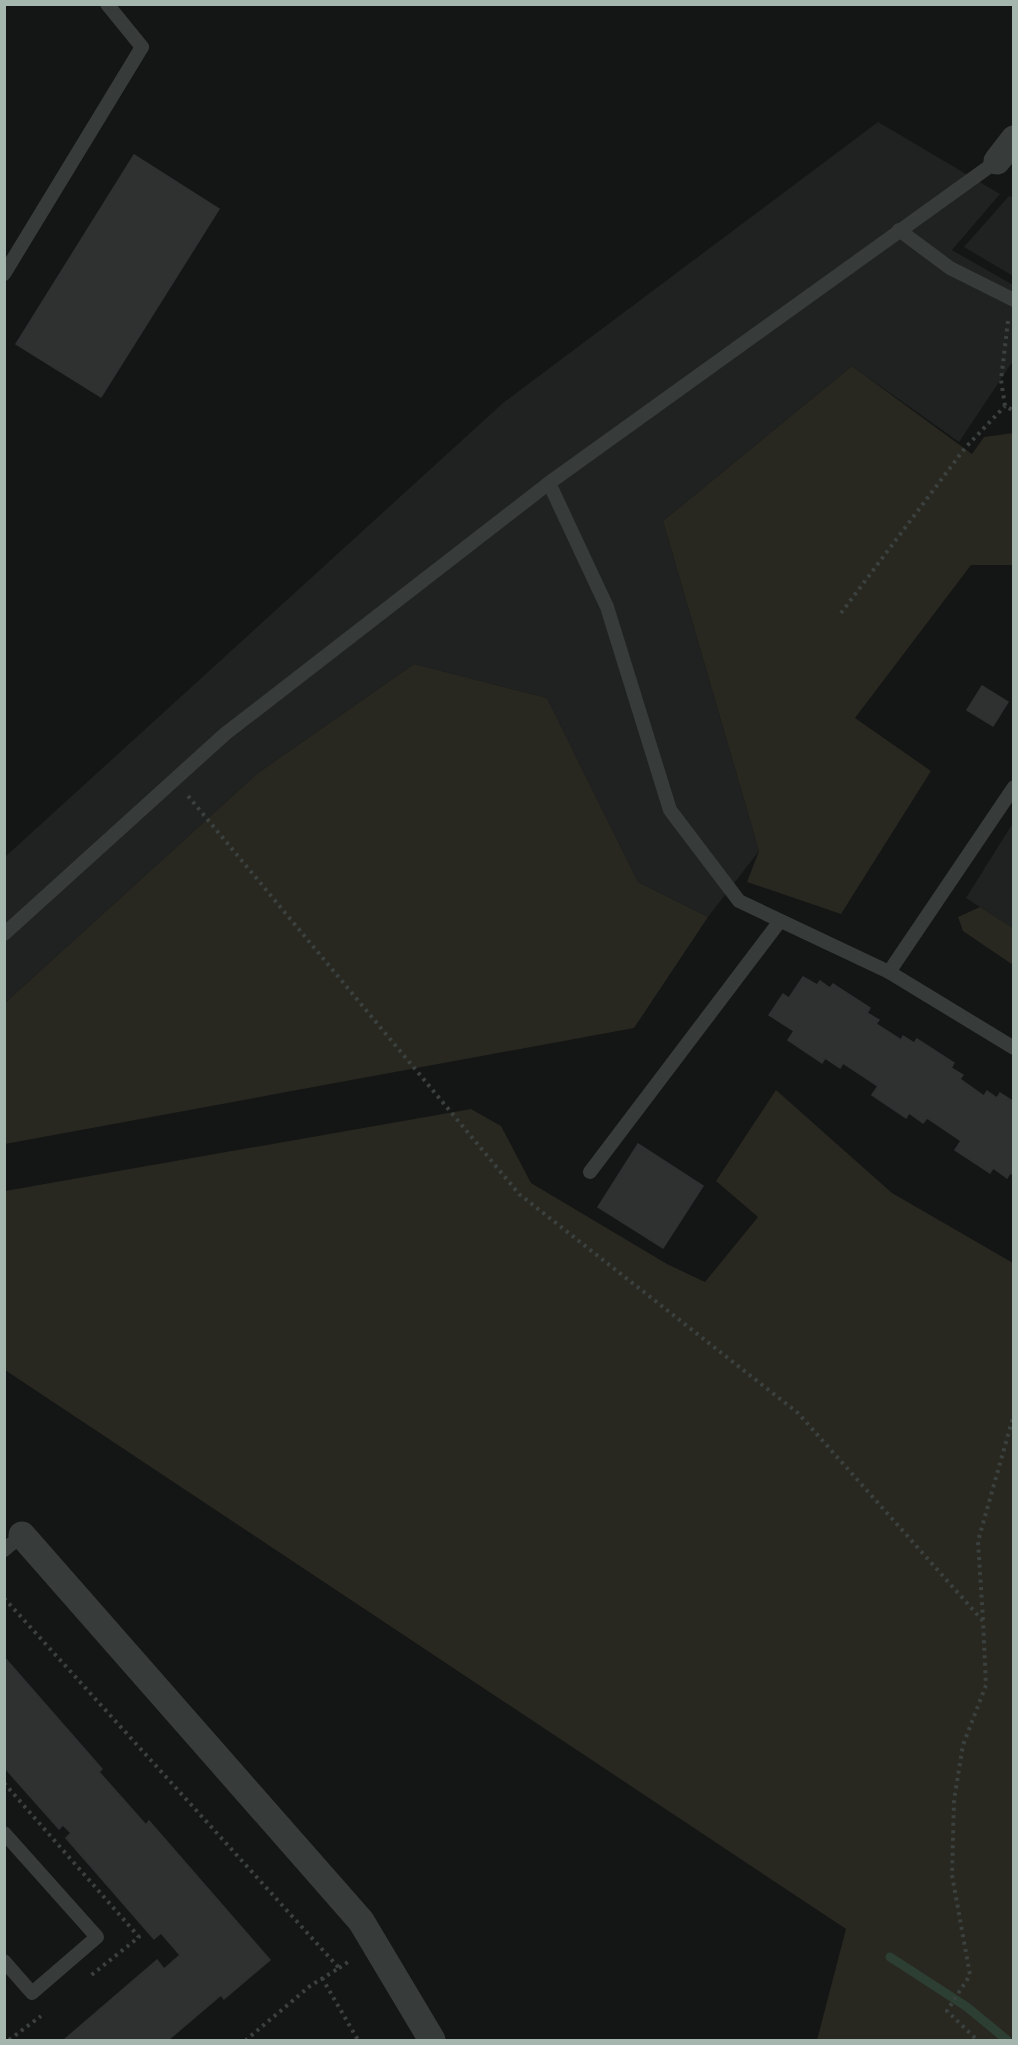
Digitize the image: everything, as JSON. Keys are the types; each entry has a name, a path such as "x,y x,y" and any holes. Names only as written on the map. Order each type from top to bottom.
{"street":[{"path":"13,1543 361,1921 427,2039"}],"lane":[{"path":"4,274 142,47 107,4"},
{"path":"4,934 225,734 549,483 1006,154"},
{"path":"899,230 950,268 1012,299"},
{"path":"549,483 607,607 670,810 739,901 889,972 1014,1048"},
{"path":"889,972 1014,787"},
{"path":"590,1172 780,921"},
{"path":"4,1833 97,1937 32,1993 4,1961"}],"path":[{"path":"1005,406 1001,380 1012,299"},
{"path":"1005,406 1014,411"},
{"path":"841,613 965,448 1005,406"},
{"path":"174,780 519,1194 798,1413 983,1621"},
{"path":"978,2040 947,2011 970,1975 952,1875 954,1811 963,1745 986,1685 978,1541 1014,1414"},
{"path":"4,1598 339,1968 310,1986 246,2040"},
{"path":"322,1978 358,2040"}],"shaded area":[{"path":"878,122 1000,194 952,250 1013,285 1013,361 959,442 852,366 663,521 759,851 708,917 638,882 547,698 414,664 258,773 5,1003 5,857 503,403"},
{"path":"1009,196 1013,198 1013,276 964,247"},
{"path":"852,366 972,454 984,437 1013,433 1014,565 971,565 855,718 931,771 841,914 747,882 759,851 663,521"},
{"path":"414,664 547,698 638,882 708,917 634,1028 5,1144 5,1003 258,773"},
{"path":"1013,823 1013,928 966,898"},
{"path":"980,907 1013,928 1013,965 963,931 958,917"},
{"path":"776,1090 892,1193 1013,1263 1013,2040 817,2040 846,1929 5,1370 5,1191 471,1109 501,1126 531,1183 667,1264 705,1282 758,1217 716,1181"}],"building":[{"path":"134,155 219,209 101,397 16,344"},
{"path":"982,686 1008,702 993,726 967,710"},
{"path":"803,977 817,985 820,981 830,988 833,984 870,1008 867,1013 879,1020 876,1024 901,1040 903,1036 914,1043 917,1039 954,1063 951,1068 963,1075 960,1079 984,1096 987,1091 997,1098 1000,1093 1014,1102 1014,1175 1010,1173 1007,1178 993,1168 990,1173 955,1150 961,1141 927,1118 923,1123 909,1113 906,1118 872,1095 878,1086 843,1063 840,1068 825,1058 822,1063 788,1040 794,1031 769,1015 783,994 789,998"},
{"path":"638,1144 703,1186 663,1248 598,1207"},
{"path":"4,1657 102,1769 99,1772 146,1825 149,1821 270,1960 224,1999 221,1995 168,2040 64,2040 157,1960 164,1969 180,1955 161,1933 154,1939 66,1838 71,1833 63,1825 59,1829 4,1767"}],"waterway":[{"path":"890,1957 967,2007 1007,2040"}]}
